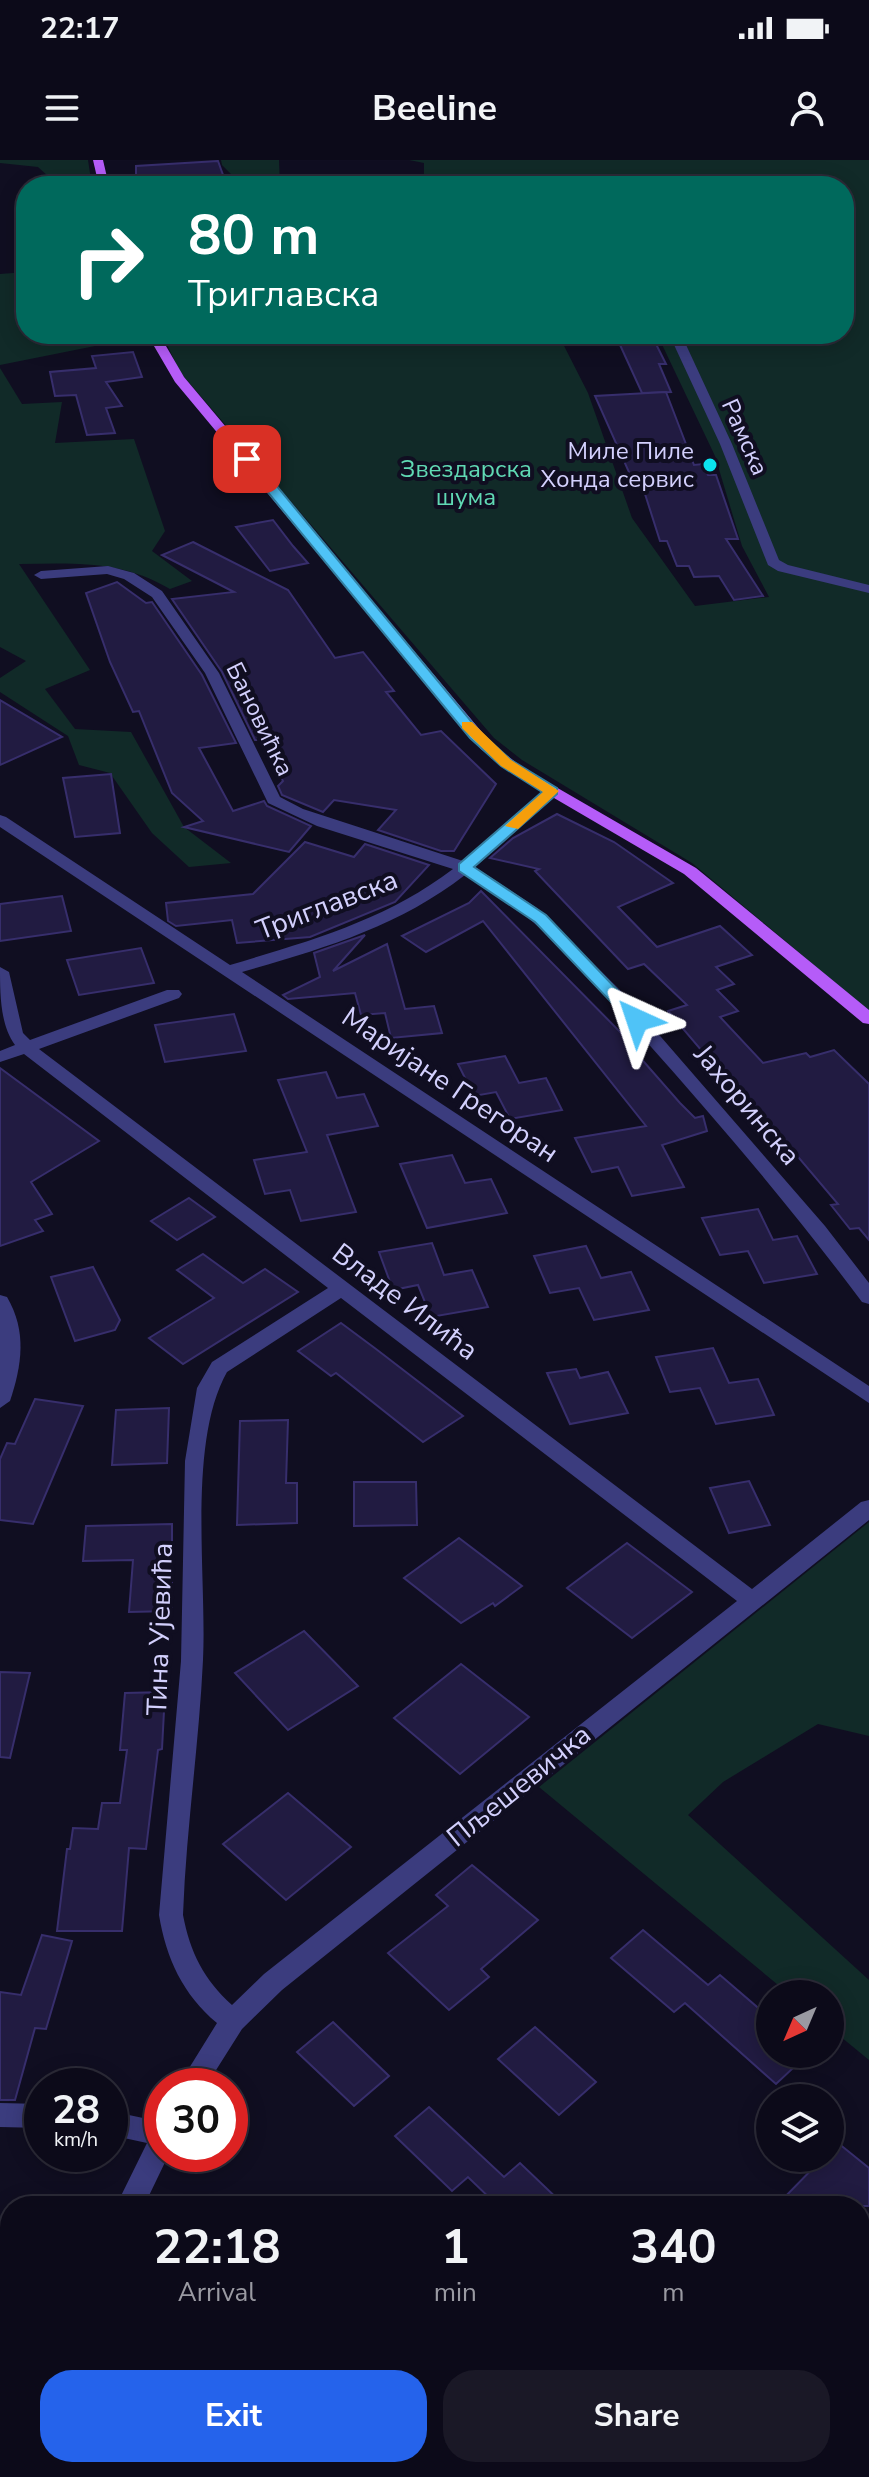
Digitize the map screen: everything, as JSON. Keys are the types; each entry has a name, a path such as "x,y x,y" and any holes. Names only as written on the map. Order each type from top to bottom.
{"main road":[{"path":"159,344 179,379 475,735 506,763 690,871 869,1019"}],"street":[{"name":"Рамска","path":"680,344 732,458 771,559 783,568 869,589"},
{"name":"Бановићка","path":"41,575 116,571 157,594 212,673 274,800 290,810 427,852 464,867"},
{"name":"Триглавска","path":"228,971 366,926 428,896 552,791"},
{"name":"Маријане Грегоран","path":"0,820 869,1396"},
{"name":"Јахоринска","path":"464,867 526,907 577,954 698,1089 869,1297"},
{"path":"0,972 15,1035 26,1048"},
{"path":"0,1057 173,994"},
{"name":"Владе Илића","path":"26,1048 751,1600"},
{"name":"Тина Ујевића","path":"233,2021 203,1996 188,1972 176,1944 171,1915 192,1658 195,1482 204,1398 209,1380 219,1367 341,1289"},
{"path":"0,1302 10,1329 13,1353 0,1401"},
{"name":"Пљешевичка","path":"203,2068 233,2021 337,1929 869,1508"},
{"path":"0,2115 24,2116"},
{"path":"135,2196 146,2172"}],"green space":[{"path":"0,160 88,160 90,176 48,176 38,167 0,163"},
{"path":"221,160 279,160 280,176 233,176"},
{"name":"Звездарска шума","path":"409,160 869,160 869,1011 692,863 522,760 494,738 180,372 167,344 563,344 588,393 632,518 695,606 769,597 742,546 715,456 662,344 854,344 854,176 424,176 424,163"},
{"path":"16,273 16,344 105,344 0,365 0,274"},
{"path":"0,368 22,404 62,402 55,443 134,439 165,531 152,551 192,581 170,589 116,568 78,564 19,564 90,670 45,689 75,729 131,732 184,827 231,863 189,867 152,833 110,773 79,765 68,736 0,692 0,678 26,661 0,647"},
{"path":"869,1522 869,1736 818,1724 723,1782 688,1815 869,1980 869,2060 844,2039 844,1980 772,1980 539,1787"}],"building":[{"path":"218,161 223,176 136,176 136,166"},
{"path":"620,344 656,344 666,364 659,364 671,392 642,393"},
{"path":"133,352 142,377 106,382 122,406 106,408 115,433 87,435 76,395 55,396 50,372 96,368 92,356"},
{"path":"666,392 694,465 703,464 708,475 716,475 738,539 726,539 763,596 734,600 719,576 694,577 689,566 677,566 667,541 660,541 642,487 636,488 595,396"},
{"path":"273,520 308,563 270,571 236,527"},
{"path":"193,542 288,590 335,658 363,652 394,691 386,692 421,735 441,731 496,784 454,851 441,851 378,830 396,810 334,800 323,812 282,795 278,786 283,781 261,740 255,740 222,672 172,599 234,592 162,555"},
{"path":"117,582 146,603 152,602 202,675 236,743 199,748 233,811 264,801 267,806 311,826 289,852 184,827 203,821 172,793 139,711 133,712 110,662 86,593"},
{"path":"0,700 62,737 0,765"},
{"path":"111,774 120,833 75,837 63,778"},
{"path":"557,814 614,842 673,883 618,907 657,947 720,926 752,955 716,967 734,984 717,990 738,1011 720,1017 763,1063 806,1053 810,1057 834,1050 869,1084 869,1240 859,1228 850,1229 831,1205 838,1204 739,1087 735,1090 668,1011 687,1005 644,964 628,969 535,871 539,869 490,858 513,838"},
{"path":"305,842 354,857 365,844 429,865 395,902 310,937 237,943 232,920 176,926 168,921 166,903 253,894"},
{"path":"481,891 633,1045 630,1046 680,1103 695,1118 703,1116 707,1131 662,1145 684,1187 632,1196 618,1167 592,1172 575,1138 646,1126 483,921 426,952 402,936 469,903"},
{"path":"62,896 71,931 0,941 0,904"},
{"path":"365,935 333,971 387,944 405,1009 434,1006 442,1033 391,1038 385,1013 361,1015 355,993 288,999 283,995 320,977 314,953"},
{"path":"141,948 154,983 79,995 67,960"},
{"path":"234,1014 246,1051 165,1062 155,1025"},
{"path":"505,1056 519,1083 546,1078 562,1110 510,1119 496,1092 474,1096 458,1064"},
{"path":"0,1068 99,1141 31,1182 52,1214 35,1220 43,1231 0,1246"},
{"path":"326,1072 337,1098 364,1094 378,1126 327,1135 356,1212 301,1221 290,1190 265,1194 254,1160 307,1152 278,1080"},
{"path":"452,1155 465,1183 491,1179 507,1213 427,1228 400,1164"},
{"path":"189,1198 215,1217 177,1240 151,1221"},
{"path":"758,1209 773,1240 797,1236 817,1274 764,1283 748,1251 720,1255 702,1218"},
{"path":"432,1243 444,1275 472,1270 488,1307 431,1317 418,1285 393,1290 379,1252"},
{"path":"586,1246 601,1278 631,1272 649,1310 594,1320 579,1288 550,1293 534,1256"},
{"path":"203,1254 243,1283 265,1269 298,1292 183,1364 149,1338 214,1298 177,1270"},
{"path":"93,1267 120,1320 115,1330 75,1341 51,1277"},
{"path":"341,1323 463,1416 423,1442 336,1373 331,1376 298,1351"},
{"path":"713,1348 729,1383 758,1379 774,1415 716,1424 700,1388 670,1392 656,1357"},
{"path":"576,1369 580,1378 608,1372 628,1413 570,1424 547,1373"},
{"path":"35,1399 83,1406 33,1524 0,1520 0,1459 7,1443 15,1444"},
{"path":"169,1408 167,1463 112,1465 116,1410"},
{"path":"288,1420 286,1483 297,1483 297,1523 237,1525 240,1421"},
{"path":"749,1481 770,1525 729,1533 710,1488"},
{"path":"354,1482 416,1482 417,1525 354,1526"},
{"path":"172,1524 172,1611 129,1612 133,1560 83,1561 86,1526"},
{"path":"459,1538 522,1586 495,1606 493,1603 461,1623 404,1578"},
{"path":"627,1543 692,1592 632,1638 567,1588"},
{"path":"304,1631 358,1686 288,1730 235,1673"},
{"path":"461,1664 529,1717 460,1774 394,1718"},
{"path":"0,1672 30,1673 10,1758 0,1757"},
{"path":"165,1692 162,1749 158,1750 146,1849 129,1848 122,1931 57,1931 67,1849 70,1849 73,1828 98,1829 102,1803 120,1803 127,1750 120,1750 125,1693"},
{"path":"288,1793 351,1847 286,1900 223,1844"},
{"path":"472,1865 538,1920 481,1969 489,1977 449,2010 388,1953 448,1906 436,1895"},
{"path":"643,1930 708,1985 720,1975 756,2006 756,2066 685,2003 674,2012 611,1958"},
{"path":"42,1935 72,1941 46,2029 35,2028 15,2100 0,2100 0,1992 21,1995"},
{"path":"333,2022 389,2076 354,2106 297,2052"},
{"path":"535,2027 596,2082 559,2115 498,2059"},
{"path":"758,2068 793,2068 776,2084"},
{"path":"429,2107 504,2177 520,2163 555,2196 488,2196 468,2177 452,2191 395,2136"},
{"path":"844,2148 869,2168 869,2196 786,2196 809,2172 844,2172"}],"slow traffic":[{"path":"467,725 506,763 552,791 513,826"}],"place":[{"name":"Миле Пиле Хонда сервис","path":"710,465"}],"route":[{"path":"247,459 475,735 506,763 552,791 464,867 504,891 541,919 637,1020"}]}
